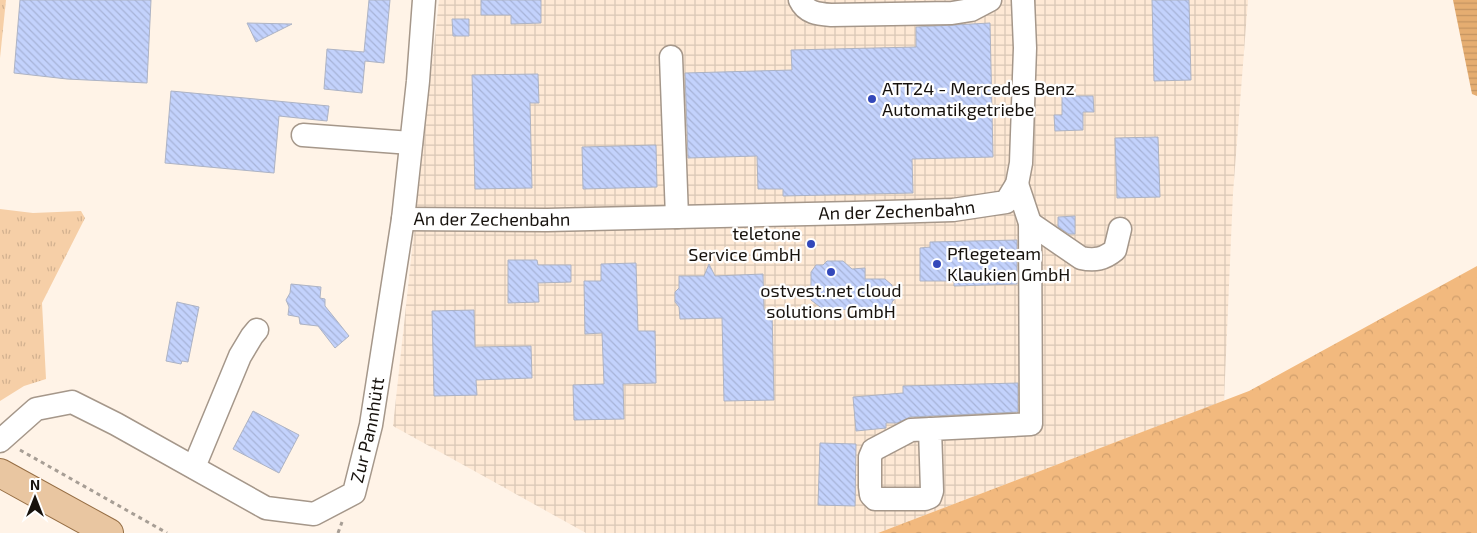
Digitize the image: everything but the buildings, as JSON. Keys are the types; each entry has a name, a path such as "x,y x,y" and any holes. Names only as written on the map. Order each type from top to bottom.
{"main road":[{"path":"0,473 109,533"}],"street":[{"name":"Zur Pannhütt","path":"1,440 36,409 72,402 116,424 266,508 314,514 354,493 370,425 403,219 418,81 424,0"},
{"path":"800,0 804,8 817,14 840,15 952,13 971,10 990,0"},
{"name":"An der Zechenbahn","path":"403,219 547,220 953,210 1006,202 1017,184 1021,163 1025,48 1023,0"},
{"path":"671,57 677,217"},
{"path":"303,135 412,143"},
{"path":"930,429 1031,424 1030,222 1017,184"},
{"path":"1030,222 1080,258 1090,260 1109,256 1115,250 1120,229"},
{"path":"194,467 240,356 257,330"}],"path":[{"path":"1,440 167,533"}],"shaded area":[{"path":"439,0 1248,0 1233,193 1224,401 878,533 586,533 393,426"},
{"path":"1453,0 1477,0 1477,96 1472,94"}],"green space":[{"path":"0,0 6,0 0,58"},
{"path":"0,209 33,213 81,211 85,218 42,303 46,379 24,386 0,401"},
{"path":"1477,266 1477,533 878,533 1249,391"}],"place":[{"name":"ATT24 - Mercedes Benz Automatikgetriebe","path":"872,99"},
{"name":"teletone Service GmbH","path":"811,244"},
{"name":"Pflegeteam Klaukien GmbH","path":"937,264"},
{"name":"ostvest.net cloud solutions GmbH","path":"831,272"}]}
